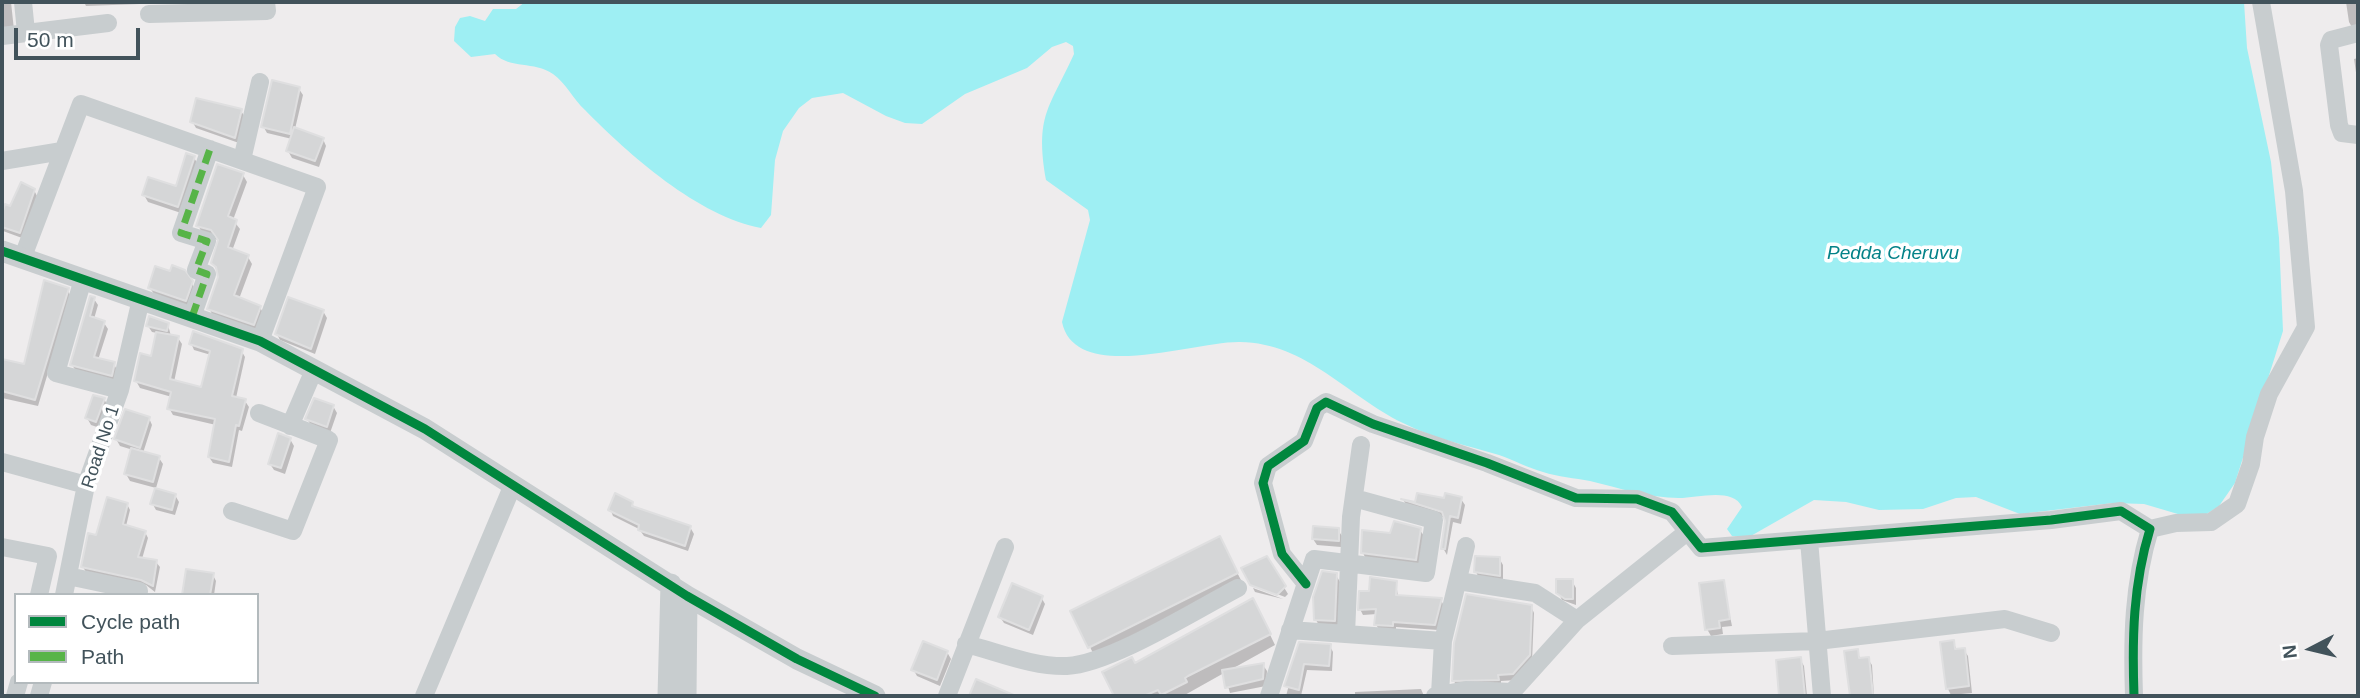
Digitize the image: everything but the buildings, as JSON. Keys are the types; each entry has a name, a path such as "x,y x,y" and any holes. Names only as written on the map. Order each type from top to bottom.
{"street":[{"path":"23,2 26,32"},
{"path":"149,14 267,11 266,2"},
{"path":"1306,583 1282,554 1263,482 1268,466 1304,442 1317,408 1326,402 1373,424 1576,498 1637,499 1672,512 1701,548 2050,520 2121,511 2150,528 2211,522 2237,504 2251,464 2255,437 2269,394 2306,327 2294,191 2261,2"},
{"path":"2,36 108,23"},
{"path":"2358,33 2338,36 2331,40 2329,45 2339,125 2342,133 2358,135"},
{"path":"242,160 260,82"},
{"path":"22,259 81,104 317,187 260,341"},
{"path":"192,317 207,274 196,270 207,241 181,233 210,149"},
{"path":"2,161 62,151"},
{"path":"2,251 260,341 425,429 679,590 797,659 875,696"},
{"path":"83,279 56,373 120,390"},
{"name":"Road No 1","path":"64,593 86,485 120,390 141,299"},
{"path":"290,426 314,370"},
{"path":"232,511 293,531 329,440 259,413"},
{"path":"1346,634 1354,498 1361,446"},
{"path":"2,463 86,485"},
{"path":"425,696 512,486"},
{"path":"1269,696 1314,559 1426,573 1434,520 1354,498"},
{"path":"2134,696 2132,623 2141,557 2150,528"},
{"path":"1466,546 1443,641 1437,695 1466,690 1513,694 1577,620 1687,532"},
{"path":"1808,540 1822,696"},
{"path":"2,547 48,556 39,593"},
{"path":"947,696 1005,547"},
{"path":"68,576 139,592"},
{"path":"1458,581 1535,593 1577,620"},
{"path":"966,644 1038,663 1066,666 1096,661 1238,588"},
{"path":"668,696 679,590"},
{"path":"679,590 686,696"},
{"path":"1672,646 1817,641 2005,619 2051,633"},
{"path":"1290,630 1443,641"}],"water":[{"name":"Pedda Cheruvu","path":"525,2 2244,2 2247,48 2271,162 2279,238 2283,331 2235,483 2219,506 2205,515 2188,517 2144,504 2113,503 2020,514 1976,497 1956,498 1923,509 1879,510 1846,502 1814,500 1749,537 1732,536 1727,529 1742,507 1731,497 1714,495 1679,498 1634,492 1555,475 1499,455 1438,438 1383,412 1326,373 1286,351 1240,342 1112,356 1089,352 1072,341 1062,322 1090,220 1088,210 1046,180 1042,141 1046,113 1074,54 1073,46 1066,42 1052,47 1027,68 965,94 922,124 905,123 886,116 843,93 812,98 799,108 783,131 775,160 771,215 761,228 737,222 713,211 643,164 581,106 553,74 508,62 495,54 471,57 454,41 455,27 460,18 470,16 485,21 493,9 516,9"}],"marked path":[{"path":"192,317 207,274 196,270 207,241 181,233 210,149"}],"cycle path":[{"path":"2,251 260,341 425,429 687,596 797,659 875,696"},
{"path":"1306,584 1282,554 1263,483 1268,466 1304,441 1317,408 1326,402 1373,424 1487,463 1576,498 1637,499 1672,512 1701,548 2051,520 2121,511 2150,529 2140,571 2135,612 2134,696"}]}
